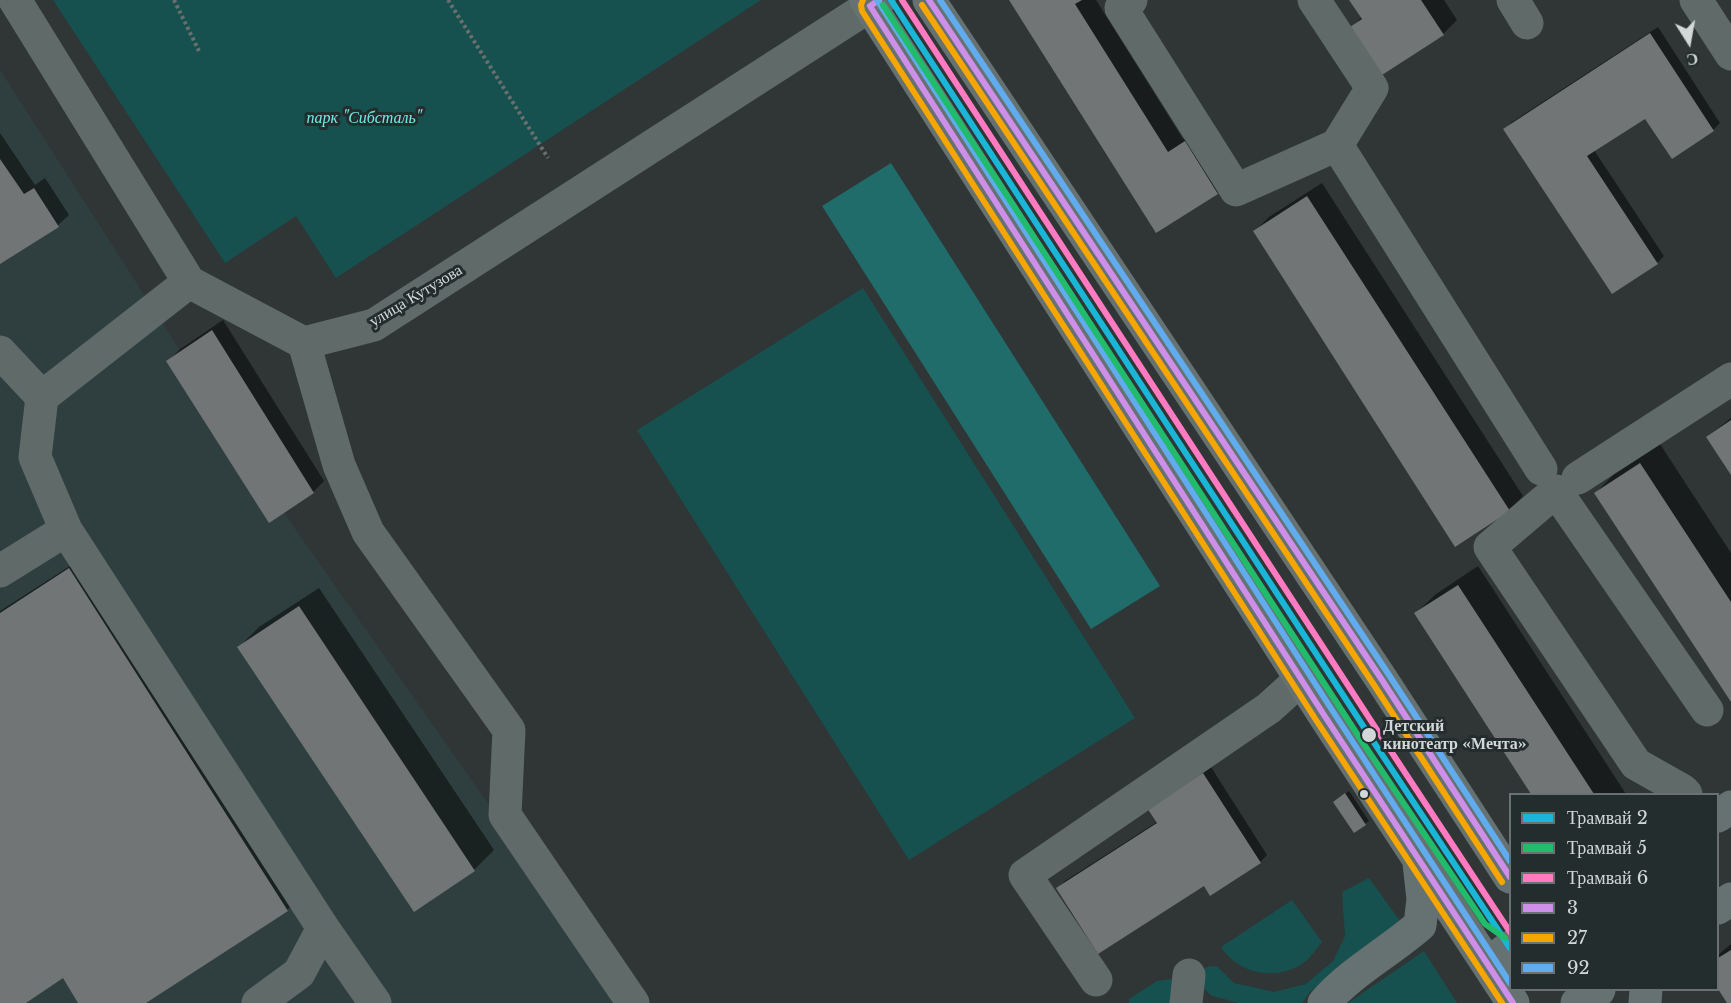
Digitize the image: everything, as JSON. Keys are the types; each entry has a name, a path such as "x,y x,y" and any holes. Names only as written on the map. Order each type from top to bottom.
{"main road":[{"path":"929,0 1382,680 1509,875"},
{"path":"871,2 1419,861 1499,955 1509,989"},
{"path":"1324,1003 1335,990 1401,942 1420,925 1423,900 1419,861"}],"street":[{"path":"15,0 189,282 304,343 339,465 368,532 509,730 505,815 633,1003"},
{"path":"1131,0 1121,8 1236,190 1336,145 1372,88 1314,0"},
{"path":"1696,0 1731,54"},
{"name":"улица Кутузова","path":"304,343 374,325 871,2"},
{"path":"1336,145 1541,469"},
{"path":"189,282 42,397 35,457 66,530 323,928 375,1003"},
{"path":"0,352 42,397"},
{"path":"1578,478 1731,379"},
{"path":"1684,793 1636,764 1490,548 1556,491 1707,710"},
{"path":"0,571 66,530"},
{"path":"1095,980 1025,875 1269,708 1301,679"},
{"path":"258,1003 299,973 323,928"}],"path":[{"path":"174,0 199,51"},
{"path":"448,0 548,158"}],"shaded area":[{"path":"0,70 284,513 628,1003 0,1003"},
{"path":"891,163 1160,586 1091,629 822,206"}],"green space":[{"name":"парк \"Сибсталь\"","path":"53,0 761,0 336,278 296,216 225,263"},
{"path":"863,288 1135,718 909,860 637,430"},
{"path":"1369,878 1400,921 1397,931 1310,992 1302,1003 1239,1003 1212,996 1202,987 1201,970 1210,966 1218,967 1234,983 1274,992 1306,984 1333,961 1345,936 1342,892"},
{"path":"1292,900 1322,942 1302,964 1280,972 1258,972 1237,963 1221,947"},
{"path":"1424,951 1457,1003 1348,1003"},
{"path":"1171,979 1175,989 1170,1003 1129,1003 1129,999 1157,981"}],"building":[{"path":"1009,0 1082,0 1075,4 1168,152 1185,141 1218,194 1156,233"},
{"path":"1349,0 1421,0 1444,35 1382,75 1350,27 1362,19"},
{"path":"1650,33 1714,131 1672,159 1645,119 1587,156 1658,264 1612,294 1503,129"},
{"path":"0,159 24,194 34,188 59,227 0,264"},
{"path":"1307,196 1510,511 1455,547 1253,231"},
{"path":"212,330 314,493 269,523 166,361"},
{"path":"1731,420 1731,475 1706,437"},
{"path":"1640,463 1731,602 1731,702 1594,493"},
{"path":"69,568 288,911 146,1003 78,1003 63,978 26,1003 0,1003 0,613"},
{"path":"1458,585 1593,793 1530,793 1414,613"},
{"path":"299,606 475,871 414,912 237,647"},
{"path":"1203,773 1261,863 1210,896 1204,886 1098,954 1056,888 1157,823 1147,808"},
{"path":"1345,793 1366,825 1354,833 1333,802"},
{"path":"1731,950 1731,1003 1727,1003 1719,991 1719,957"}],"tram line":[{"name":"2","path":"891,0 1509,946"},
{"name":"6","path":"902,0 1509,930"},
{"name":"5","path":"883,5 1361,740 1485,924 1505,938"}],"transit line":[{"name":"27","path":"863,0 862,11 1316,720 1502,1003"},
{"name":"92","path":"877,0 1332,710 1509,981"},
{"name":"3","path":"879,0 870,6 1324,715 1513,1003"},
{"name":"3","path":"929,0 1382,680 1509,875"},
{"name":"92","path":"940,0 1509,859"},
{"name":"27","path":"922,5 1374,685 1502,882"}],"place":[{"name":"Детский кинотеатр «Мечта»","path":"1369,735"}]}
